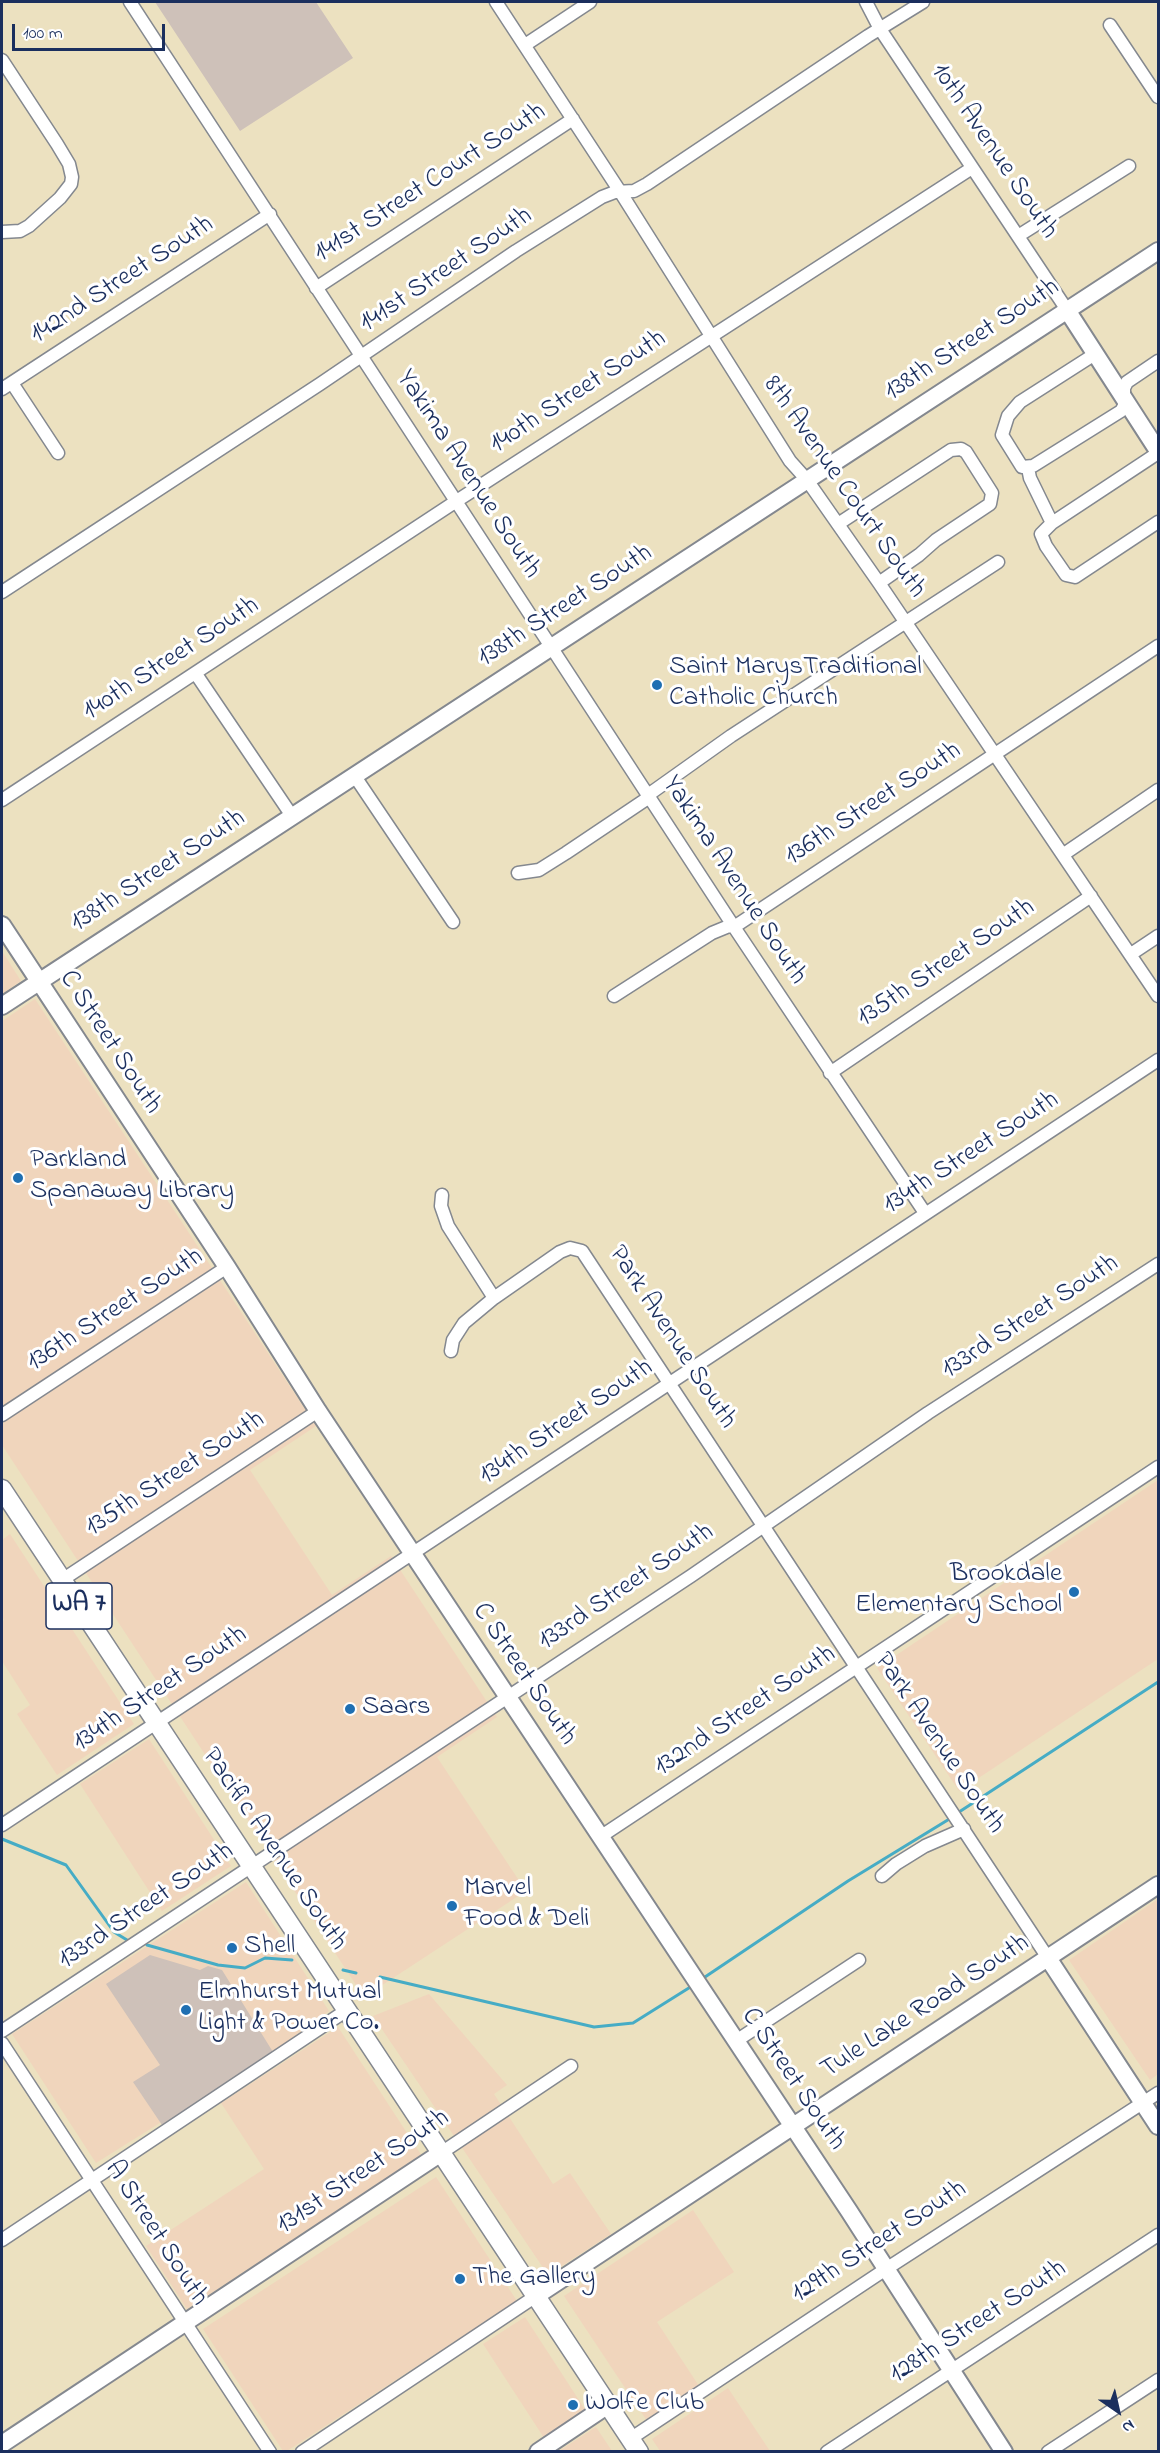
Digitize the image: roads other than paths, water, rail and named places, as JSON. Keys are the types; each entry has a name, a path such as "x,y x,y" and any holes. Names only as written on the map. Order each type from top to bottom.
{"main road":[{"name":"Pacific Avenue South","path":"2,1490 634,2445"}],"street":[{"name":"Yakima Avenue South","path":"130,2 734,927 925,1213"},
{"name":"8th Avenue Court South","path":"496,2 621,192 790,461 807,480 907,623 1158,996"},
{"path":"525,45 590,2"},
{"name":"10th Avenue South","path":"866,2 880,29 1067,310 1158,452"},
{"name":"141st Street South","path":"2,591 175,480 362,356 417,316 602,197 634,191 923,2"},
{"path":"1110,25 1158,97"},
{"path":"2,60 57,144 72,172 67,191 29,226 20,231 2,232"},
{"name":"141st Street Court South","path":"316,288 573,119"},
{"path":"1018,236 1129,166"},
{"name":"140th Street South","path":"2,800 455,502 972,168"},
{"name":"142nd Street South","path":"7,386 270,214"},
{"name":"138th Street South","path":"2,1006 1158,251"},
{"path":"1095,354 1020,402 1008,416 1002,431 1022,467 1028,468 1121,411 1127,382 1158,361"},
{"path":"7,386 58,453"},
{"path":"838,524 951,450 961,449 966,452 992,493 990,504 936,540 879,583"},
{"path":"1158,452 1048,526 1041,534 1046,546 1070,577 1081,573 1158,522"},
{"path":"1028,468 1048,526"},
{"path":"519,873 539,870 645,800 648,795 731,736 998,562"},
{"name":"136th Street South","path":"614,996 712,933 729,926 734,927 1158,646"},
{"path":"196,674 292,816"},
{"path":"354,775 453,922"},
{"path":"1064,854 1158,790"},
{"name":"135th Street South","path":"830,1073 1091,896"},
{"name":"C Street South","path":"2,925 227,1267 318,1411 736,2041 1004,2451"},
{"path":"1131,954 1158,936"},
{"name":"134th Street South","path":"2,1825 1158,1060"},
{"path":"442,1195 441,1206 448,1226 494,1298 464,1323 453,1340 451,1351"},
{"name":"Park Avenue South","path":"494,1298 555,1255 570,1248 578,1249 588,1257 1158,2126"},
{"name":"133rd Street South","path":"2,2031 507,1695 691,1576 928,1413 1158,1264"},
{"name":"136th Street South","path":"2,1415 227,1267"},
{"name":"135th Street South","path":"62,1580 318,1411"},
{"name":"132nd Street South","path":"600,1837 1158,1467"},
{"path":"882,1876 925,1846 964,1829"},
{"name":"Tule Lake Road South","path":"302,2451 1158,1885"},
{"path":"736,2041 859,1960"},
{"path":"2,2240 346,2010"},
{"name":"A Street South","path":"2,2043 270,2451"},
{"name":"131st Street South","path":"2,2444 571,2066"},
{"name":"129th Street South","path":"634,2445 886,2269 1158,2093"},
{"name":"128th Street South","path":"827,2451 1158,2235"},
{"path":"1048,2451 1158,2380"},
{"path":"538,2451 608,2405"}],"waterway":[{"path":"956,1814 1158,1682"},
{"path":"702,1979 848,1881 951,1818"},
{"path":"2,1839 66,1865 114,1932 127,1940"},
{"path":"147,1945 218,1965 245,1968 265,1958 292,1960"},
{"path":"343,1970 356,1973"},
{"path":"380,1977 594,2027 633,2023 692,1986"}],"place":[{"name":"Saint MarysTraditional Catholic Church","path":"657,685"},
{"name":"Parkland Spanaway Library","path":"18,1178"},
{"name":"Brookdale Elementary School","path":"1074,1592"},
{"name":"Saars","path":"350,1709"},
{"name":"Marvel Food & Deli","path":"452,1906"},
{"name":"Shell","path":"232,1948"},
{"name":"Elmhurst Mutual Light & Power Co.","path":"186,2010"},
{"name":"The Gallery","path":"460,2279"},
{"name":"Wolfe Club","path":"573,2405"}]}
